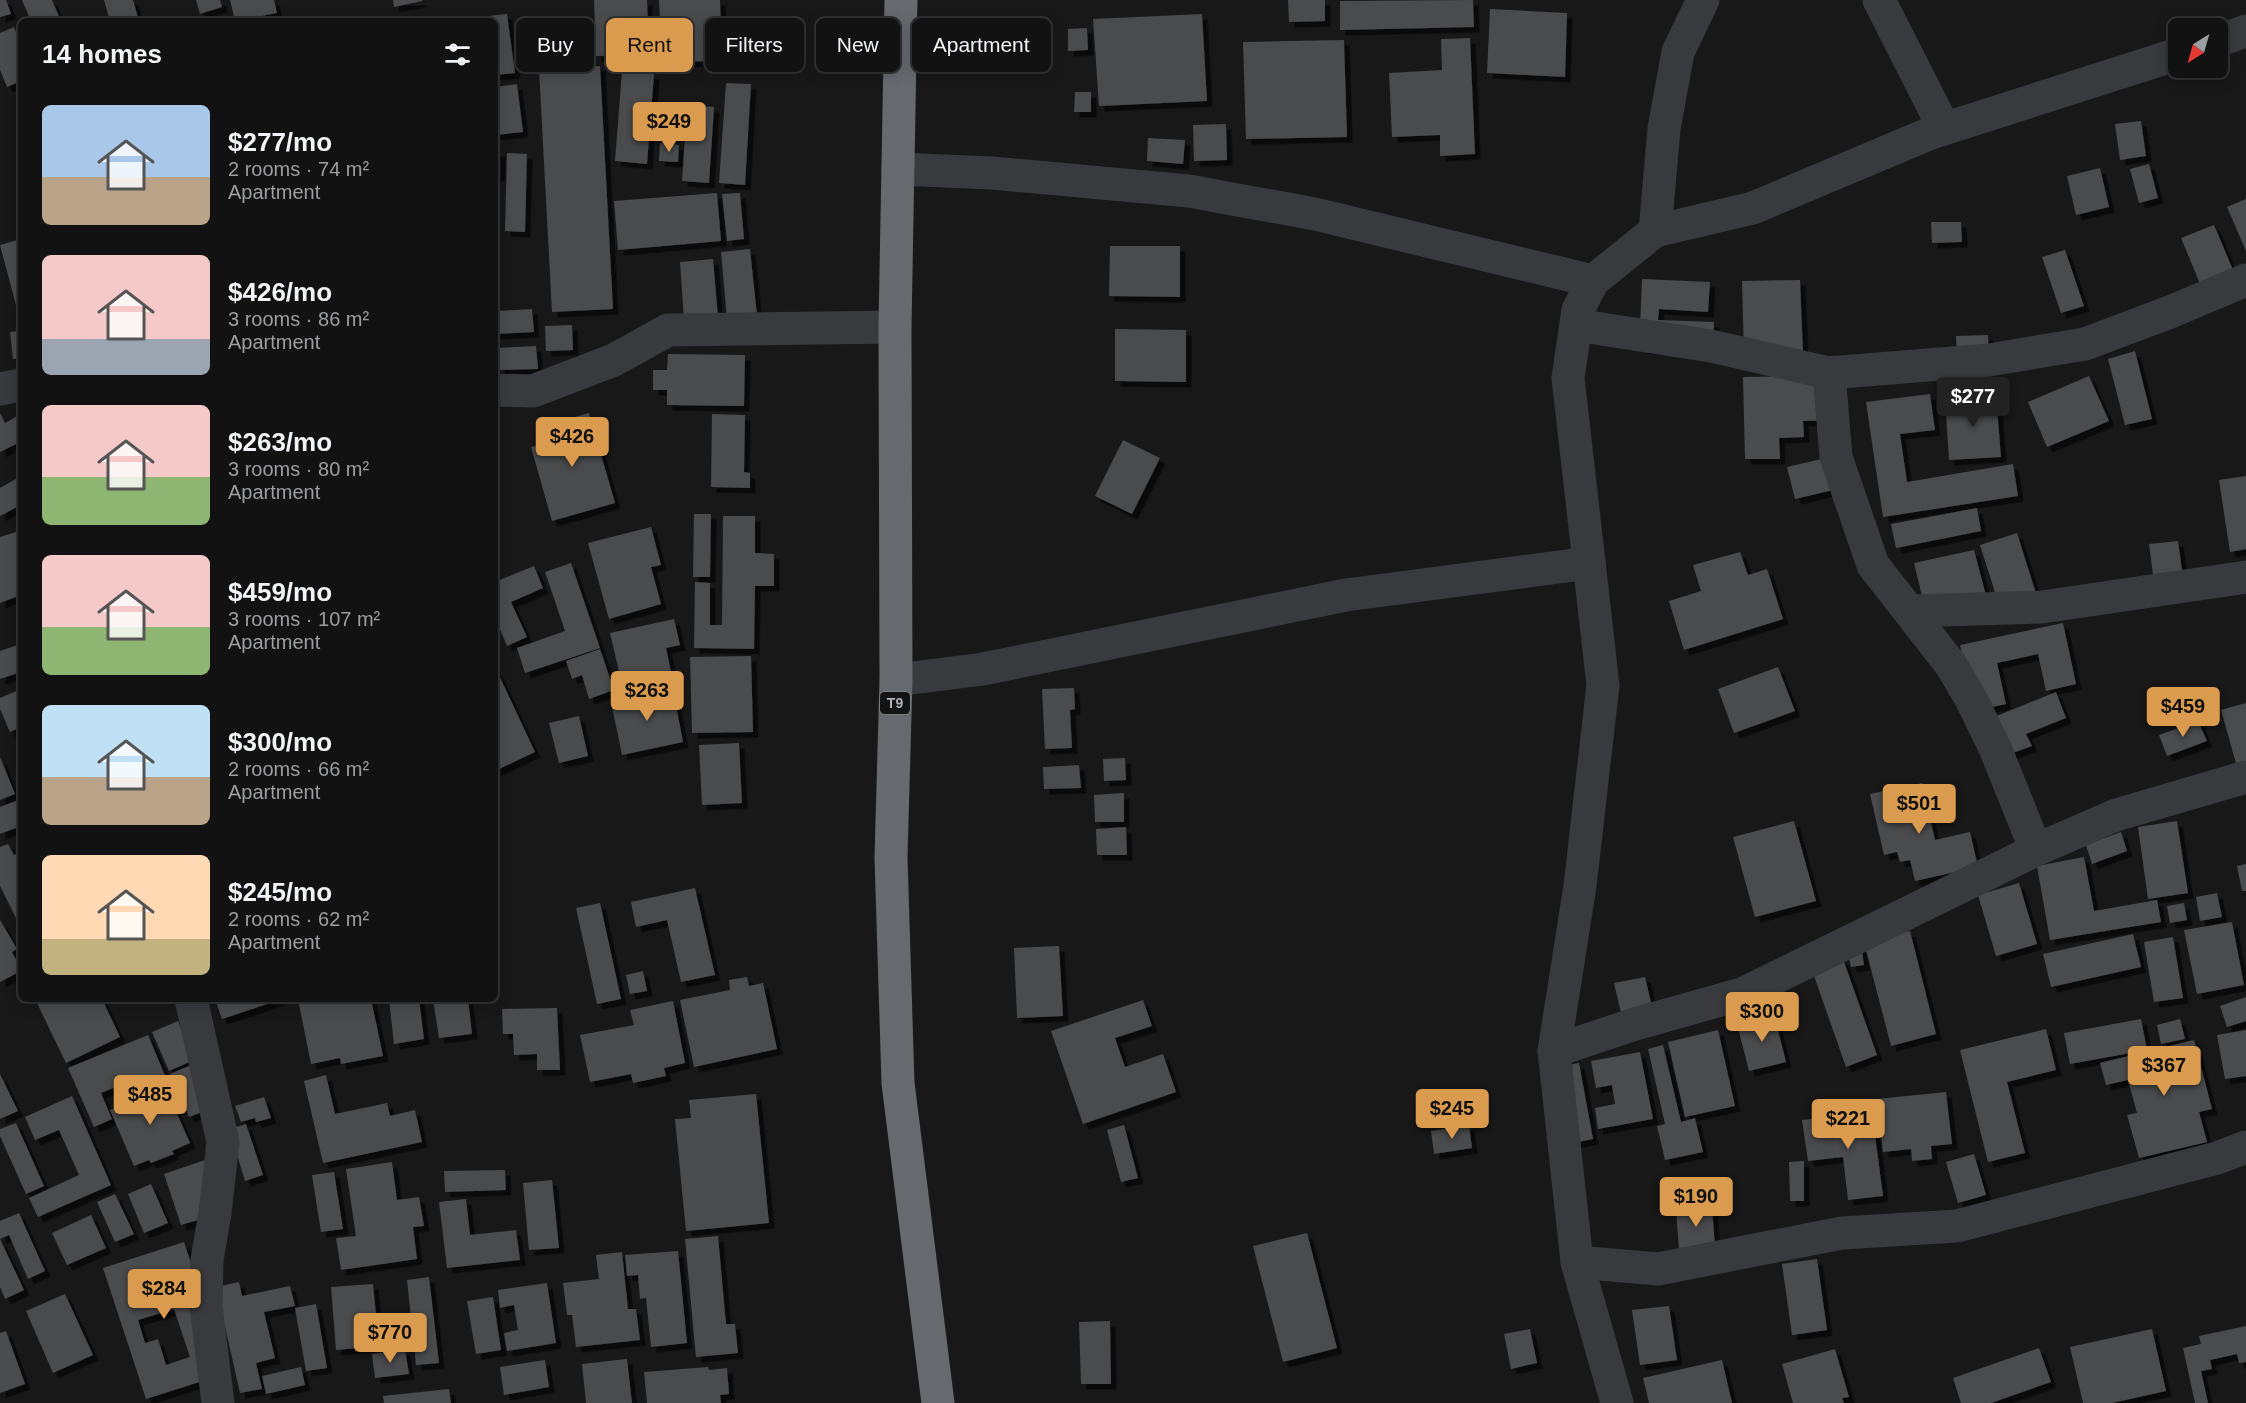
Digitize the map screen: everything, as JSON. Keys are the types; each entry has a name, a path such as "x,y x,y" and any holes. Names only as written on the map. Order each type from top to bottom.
{"highway":[{"name":"T9","path":"901,0 895,327 896,680 891,857 898,1083 938,1403"}],"street":[{"path":"1655,231 1664,129 1678,52 1703,0"},
{"path":"1879,0 1944,128"},
{"path":"2228,37 2246,31"},
{"path":"1617,1403 1577,1262 1554,1051 1580,886 1603,685 1568,378 1578,310 1593,281 1655,231 1753,208 1944,128 2168,57"},
{"path":"898,169 992,173 1189,191 1315,214 1593,281"},
{"path":"1576,325 1710,346 1829,373 1989,360 2085,344 2246,280"},
{"path":"498,390 533,391 614,360 668,330 895,327"},
{"path":"1829,373 1836,457 1873,565 1911,610 1951,665 1971,699 1995,748 2036,850"},
{"path":"896,680 983,669 1346,595 1589,563"},
{"path":"1911,610 2042,607 2246,577"},
{"path":"1554,1051 1635,1024 1742,994 2036,850 2116,815 2246,777"},
{"path":"192,1002 223,1142 216,1213 207,1260 206,1294 218,1403"},
{"path":"1577,1262 1658,1269 1842,1233 1957,1226 2217,1158 2246,1147"}],"building":[{"path":"0,0 6,0 11,14 0,17"},
{"path":"22,0 52,0 60,18 30,18"},
{"path":"104,0 133,0 138,18 109,18"},
{"path":"196,0 220,0 222,7 200,14"},
{"path":"230,0 274,0 277,13 251,18 234,18"},
{"path":"393,0 422,0 422,1 394,7"},
{"path":"594,0 647,0 648,18 606,18 606,56 596,56"},
{"path":"659,0 720,0 721,18 705,18 705,61 693,61 693,18 660,18"},
{"path":"1288,0 1325,0 1325,21 1289,22"},
{"path":"1473,0 1474,27 1340,30 1340,1"},
{"path":"1490,9 1567,13 1565,77 1487,73"},
{"path":"507,14 515,73 498,75 498,18 479,17"},
{"path":"1202,14 1207,101 1099,106 1093,19"},
{"path":"14,27 18,37 18,82 7,87 0,70 0,33"},
{"path":"1087,28 1088,50 1068,51 1068,29"},
{"path":"1470,38 1475,154 1440,156 1440,135 1392,137 1389,73 1442,70 1441,39"},
{"path":"1344,40 1347,137 1246,139 1243,42"},
{"path":"594,66 600,66 613,309 552,312 539,72 594,72"},
{"path":"622,72 654,74 647,164 615,161"},
{"path":"726,83 751,84 745,185 719,183"},
{"path":"517,84 523,132 498,135 498,87"},
{"path":"1075,92 1091,92 1091,112 1074,112"},
{"path":"669,104 714,107 709,183 682,181 685,136 667,134"},
{"path":"2141,121 2146,156 2120,160 2115,124"},
{"path":"1226,124 1227,160 1194,161 1193,125"},
{"path":"1148,138 1185,140 1183,164 1147,161"},
{"path":"660,143 679,145 678,162 659,161"},
{"path":"498,151 500,151 500,175 498,175"},
{"path":"507,153 527,154 525,232 505,231"},
{"path":"2149,164 2158,198 2139,203 2130,169"},
{"path":"2100,168 2109,207 2076,215 2067,176"},
{"path":"717,193 721,241 618,250 614,201"},
{"path":"740,193 744,239 727,241 722,194"},
{"path":"2246,199 2246,251 2227,207"},
{"path":"1931,222 1961,222 1962,242 1932,243"},
{"path":"2214,225 2239,284 2206,298 2181,238"},
{"path":"18,240 18,305 16,305 0,245"},
{"path":"1110,246 1180,246 1180,297 1109,296"},
{"path":"750,249 757,316 727,319 721,252"},
{"path":"2065,250 2084,306 2061,313 2042,257"},
{"path":"713,259 718,317 684,320 680,262"},
{"path":"1642,279 1710,282 1708,312 1659,309 1658,320 1714,322 1713,351 1639,348"},
{"path":"1800,280 1803,353 1744,355 1742,281"},
{"path":"532,309 534,332 498,334 498,311"},
{"path":"572,325 573,350 546,351 545,326"},
{"path":"1115,329 1186,330 1186,382 1115,381"},
{"path":"18,331 18,358 13,359 10,332"},
{"path":"1988,335 1989,361 1957,362 1956,336"},
{"path":"536,346 538,369 499,370 498,348"},
{"path":"2135,351 2152,419 2125,425 2108,359"},
{"path":"668,354 745,355 744,406 667,405 667,390 653,390 653,370 667,370"},
{"path":"1840,376 1841,420 1803,421 1804,437 1779,438 1780,459 1745,459 1743,377"},
{"path":"2089,376 2109,421 2047,447 2028,402"},
{"path":"1930,394 1935,430 1900,434 1907,482 2013,464 2018,496 1883,517 1866,402"},
{"path":"1996,395 2001,457 1949,460 1945,398"},
{"path":"0,413 5,423 18,416 18,448 16,444 0,452"},
{"path":"589,413 615,503 552,521 531,447 543,444 539,427"},
{"path":"712,414 745,415 744,472 750,473 750,488 711,487"},
{"path":"1123,440 1160,458 1132,514 1095,496"},
{"path":"1839,455 1846,487 1795,499 1787,467"},
{"path":"2246,476 2246,549 2230,552 2219,480"},
{"path":"18,478 18,507 0,516 0,488"},
{"path":"1977,508 1981,531 1896,548 1891,524"},
{"path":"694,514 711,514 710,577 693,577"},
{"path":"723,516 755,516 755,553 774,554 774,586 755,586 754,649 694,648 695,582 710,583 710,625 722,625"},
{"path":"651,527 661,565 651,567 661,604 609,619 588,543"},
{"path":"16,532 18,538 18,596 0,603 0,537"},
{"path":"2017,533 2038,600 2001,611 1980,545"},
{"path":"2178,541 2183,578 2154,582 2149,544"},
{"path":"1974,550 1989,607 1928,621 1914,563"},
{"path":"1740,552 1748,575 1767,569 1783,619 1684,650 1669,601 1701,591 1693,565"},
{"path":"571,563 600,648 525,673 517,648 565,631 545,572"},
{"path":"534,566 543,588 511,602 527,637 507,646 498,624 498,581"},
{"path":"674,619 680,645 666,648 672,677 643,684 645,689 624,693 610,633"},
{"path":"2063,623 2076,684 2046,691 2038,654 1997,663 2006,704 1974,711 1960,645"},
{"path":"18,645 18,673 0,679 0,651"},
{"path":"600,649 614,690 589,699 582,675 572,679 566,661"},
{"path":"751,656 753,732 692,733 690,657"},
{"path":"1778,667 1795,711 1734,733 1718,689"},
{"path":"498,673 535,752 498,770"},
{"path":"1074,688 1075,709 1070,710 1072,748 1045,749 1042,689"},
{"path":"18,690 18,728 10,732 0,709 0,698"},
{"path":"673,690 683,742 622,755 611,702"},
{"path":"2056,692 2066,718 2026,734 2032,746 2010,754 1994,717"},
{"path":"2246,703 2246,768 2238,770 2221,710"},
{"path":"579,716 588,756 559,763 549,723"},
{"path":"2198,721 2207,741 2167,756 2159,735"},
{"path":"739,743 742,803 702,805 699,745"},
{"path":"0,757 15,794 0,800"},
{"path":"1125,758 1126,780 1104,781 1103,759"},
{"path":"1079,765 1081,788 1044,789 1043,767"},
{"path":"1922,783 1935,840 1970,832 1978,867 1915,881 1910,860 1900,862 1897,852 1884,855 1870,794"},
{"path":"1124,793 1124,822 1095,822 1094,795"},
{"path":"18,800 18,827 0,834 0,807"},
{"path":"1794,821 1816,901 1755,917 1733,837"},
{"path":"2177,821 2188,893 2148,899 2138,827"},
{"path":"1126,827 1127,855 1097,855 1096,829"},
{"path":"2121,832 2127,851 2092,864 2086,845"},
{"path":"8,844 14,855 18,853 18,922 0,886 0,847"},
{"path":"2084,857 2094,911 2157,900 2161,922 2050,940 2037,866"},
{"path":"2246,864 2246,891 2242,891 2237,866"},
{"path":"2019,883 2037,944 1996,956 1978,895"},
{"path":"695,888 715,975 681,982 667,920 636,927 631,902"},
{"path":"2217,893 2222,917 2200,921 2196,897"},
{"path":"600,903 621,999 597,1004 576,908"},
{"path":"2184,903 2187,920 2170,923 2167,906"},
{"path":"0,920 17,949 12,952 18,963 18,973 0,982"},
{"path":"2232,922 2244,985 2197,994 2184,930"},
{"path":"1910,931 1936,1034 1891,1046 1864,942"},
{"path":"2133,934 2141,967 2051,987 2043,954"},
{"path":"2173,937 2183,998 2154,1002 2144,942"},
{"path":"1861,945 1864,965 1851,967 1847,948"},
{"path":"1059,946 1063,1016 1017,1018 1014,948"},
{"path":"1843,959 1877,1055 1846,1067 1812,970"},
{"path":"643,971 647,991 630,994 626,975"},
{"path":"747,977 749,986 763,983 777,1049 694,1067 680,1000 730,990 729,980"},
{"path":"1645,977 1653,1011 1622,1017 1614,983"},
{"path":"2246,997 2246,1021 2227,1027 2220,1006"},
{"path":"1143,1000 1152,1026 1115,1038 1125,1067 1163,1054 1176,1092 1083,1124 1051,1031"},
{"path":"673,1001 685,1063 664,1068 666,1076 633,1083 631,1074 590,1082 580,1035 634,1025 630,1010"},
{"path":"36,1002 103,1002 120,1037 66,1063"},
{"path":"216,1002 273,1002 222,1019"},
{"path":"299,1002 372,1002 383,1056 341,1064 340,1058 311,1064"},
{"path":"389,1002 419,1002 424,1039 394,1044"},
{"path":"433,1002 468,1002 472,1034 439,1038"},
{"path":"557,1008 560,1070 537,1070 537,1054 514,1055 513,1034 503,1034 502,1009"},
{"path":"1774,1015 1786,1062 1749,1071 1737,1024"},
{"path":"2141,1019 2147,1050 2070,1064 2064,1033"},
{"path":"2180,1019 2185,1039 2161,1044 2157,1025"},
{"path":"178,1021 194,1060 169,1071 152,1032"},
{"path":"2046,1029 2056,1070 2007,1082 2025,1153 1988,1162 1960,1050"},
{"path":"1718,1030 1735,1106 1685,1117 1668,1042"},
{"path":"2246,1030 2246,1076 2225,1079 2217,1035"},
{"path":"148,1035 166,1078 147,1086 142,1076 101,1093 112,1119 94,1127 68,1068"},
{"path":"2194,1040 2212,1109 2199,1112 2207,1142 2139,1158 2127,1115 2137,1113 2128,1080 2106,1085 2100,1063"},
{"path":"1663,1045 1681,1122 1695,1118 1703,1152 1665,1160 1657,1126 1665,1124 1648,1049"},
{"path":"1640,1052 1653,1119 1598,1129 1595,1108 1615,1104 1612,1085 1596,1088 1591,1061"},
{"path":"196,1063 215,1107 189,1117 170,1074"},
{"path":"1579,1063 1593,1139 1562,1145 1548,1069"},
{"path":"0,1074 18,1111 0,1119"},
{"path":"326,1075 335,1114 387,1103 390,1116 415,1110 422,1142 323,1163 304,1081"},
{"path":"163,1082 190,1143 172,1151 174,1154 151,1163 149,1160 134,1166 110,1110 146,1094 145,1089"},
{"path":"1946,1092 1952,1144 1931,1146 1932,1159 1912,1161 1911,1149 1883,1152 1877,1099"},
{"path":"756,1094 769,1223 686,1231 675,1119 691,1118 689,1100"},
{"path":"72,1096 111,1185 38,1217 29,1198 79,1175 59,1130 35,1140 25,1117"},
{"path":"264,1097 271,1118 256,1122 255,1118 241,1122 235,1106"},
{"path":"1872,1112 1883,1196 1848,1200 1843,1157 1808,1161 1802,1120"},
{"path":"16,1123 44,1186 26,1194 0,1136 0,1129"},
{"path":"246,1124 263,1175 245,1181 229,1129"},
{"path":"1124,1125 1138,1178 1121,1182 1107,1130"},
{"path":"1469,1125 1472,1148 1434,1154 1431,1131"},
{"path":"1974,1154 1986,1195 1958,1203 1946,1162"},
{"path":"208,1159 225,1212 181,1225 164,1174"},
{"path":"1804,1161 1804,1201 1790,1201 1789,1162"},
{"path":"392,1162 397,1200 419,1197 424,1226 413,1227 417,1259 341,1270 336,1238 356,1236 346,1169"},
{"path":"505,1170 506,1190 445,1192 444,1171"},
{"path":"334,1172 343,1229 321,1232 312,1175"},
{"path":"552,1180 559,1248 529,1250 523,1183"},
{"path":"151,1184 168,1223 144,1233 128,1194"},
{"path":"115,1194 134,1234 115,1242 97,1202"},
{"path":"466,1199 470,1235 516,1230 520,1260 447,1268 439,1202"},
{"path":"1712,1207 1715,1247 1679,1250 1676,1210"},
{"path":"19,1213 45,1271 28,1279 9,1235 0,1239 0,1221"},
{"path":"91,1215 106,1248 67,1265 52,1233"},
{"path":"1307,1233 1337,1348 1283,1362 1253,1246"},
{"path":"718,1236 726,1324 735,1324 738,1353 696,1357 685,1239"},
{"path":"0,1239 24,1290 5,1299 0,1287"},
{"path":"184,1242 218,1345 218,1376 146,1399 103,1268","holes":["174,1309 190,1357 166,1365 158,1339 145,1343 138,1320"]},
{"path":"678,1251 687,1343 651,1347 646,1298 640,1299 638,1275 627,1276 625,1255"},
{"path":"622,1252 628,1309 636,1309 640,1340 576,1347 572,1315 567,1315 563,1283 599,1279 596,1255"},
{"path":"1817,1259 1827,1330 1792,1335 1782,1264"},
{"path":"429,1277 439,1363 416,1365 407,1280"},
{"path":"239,1282 242,1296 290,1286 295,1306 264,1312 275,1358 256,1363 262,1389 240,1393 216,1287"},
{"path":"547,1283 556,1343 507,1351 504,1333 518,1330 514,1305 500,1308 498,1290"},
{"path":"373,1284 379,1346 336,1350 331,1287"},
{"path":"65,1294 93,1355 53,1373 26,1311"},
{"path":"493,1297 501,1350 476,1354 467,1301"},
{"path":"316,1304 327,1368 306,1371 295,1308"},
{"path":"1669,1306 1677,1360 1640,1365 1632,1310"},
{"path":"1110,1321 1111,1384 1081,1384 1079,1322"},
{"path":"2246,1326 2246,1362 2239,1363 2237,1354 2210,1360 2212,1369 2201,1371 2208,1403 2195,1403 2183,1348 2201,1344 2199,1336"},
{"path":"1530,1329 1537,1363 1511,1369 1504,1334"},
{"path":"2152,1329 2166,1391 2112,1403 2083,1403 2070,1347"},
{"path":"6,1331 25,1384 0,1393 0,1333"},
{"path":"2039,1348 2051,1382 1991,1403 1961,1403 1953,1378"},
{"path":"1835,1349 1849,1397 1842,1398 1844,1403 1793,1403 1782,1364"},
{"path":"405,1350 409,1374 375,1378 372,1354"},
{"path":"627,1359 632,1403 586,1403 582,1364"},
{"path":"545,1360 549,1387 504,1395 500,1367"},
{"path":"1722,1360 1732,1403 1649,1403 1643,1378"},
{"path":"301,1367 305,1385 266,1394 262,1376"},
{"path":"708,1367 709,1370 727,1368 729,1394 720,1395 721,1403 647,1403 644,1372"},
{"path":"449,1389 451,1403 384,1403 383,1396"}]}
